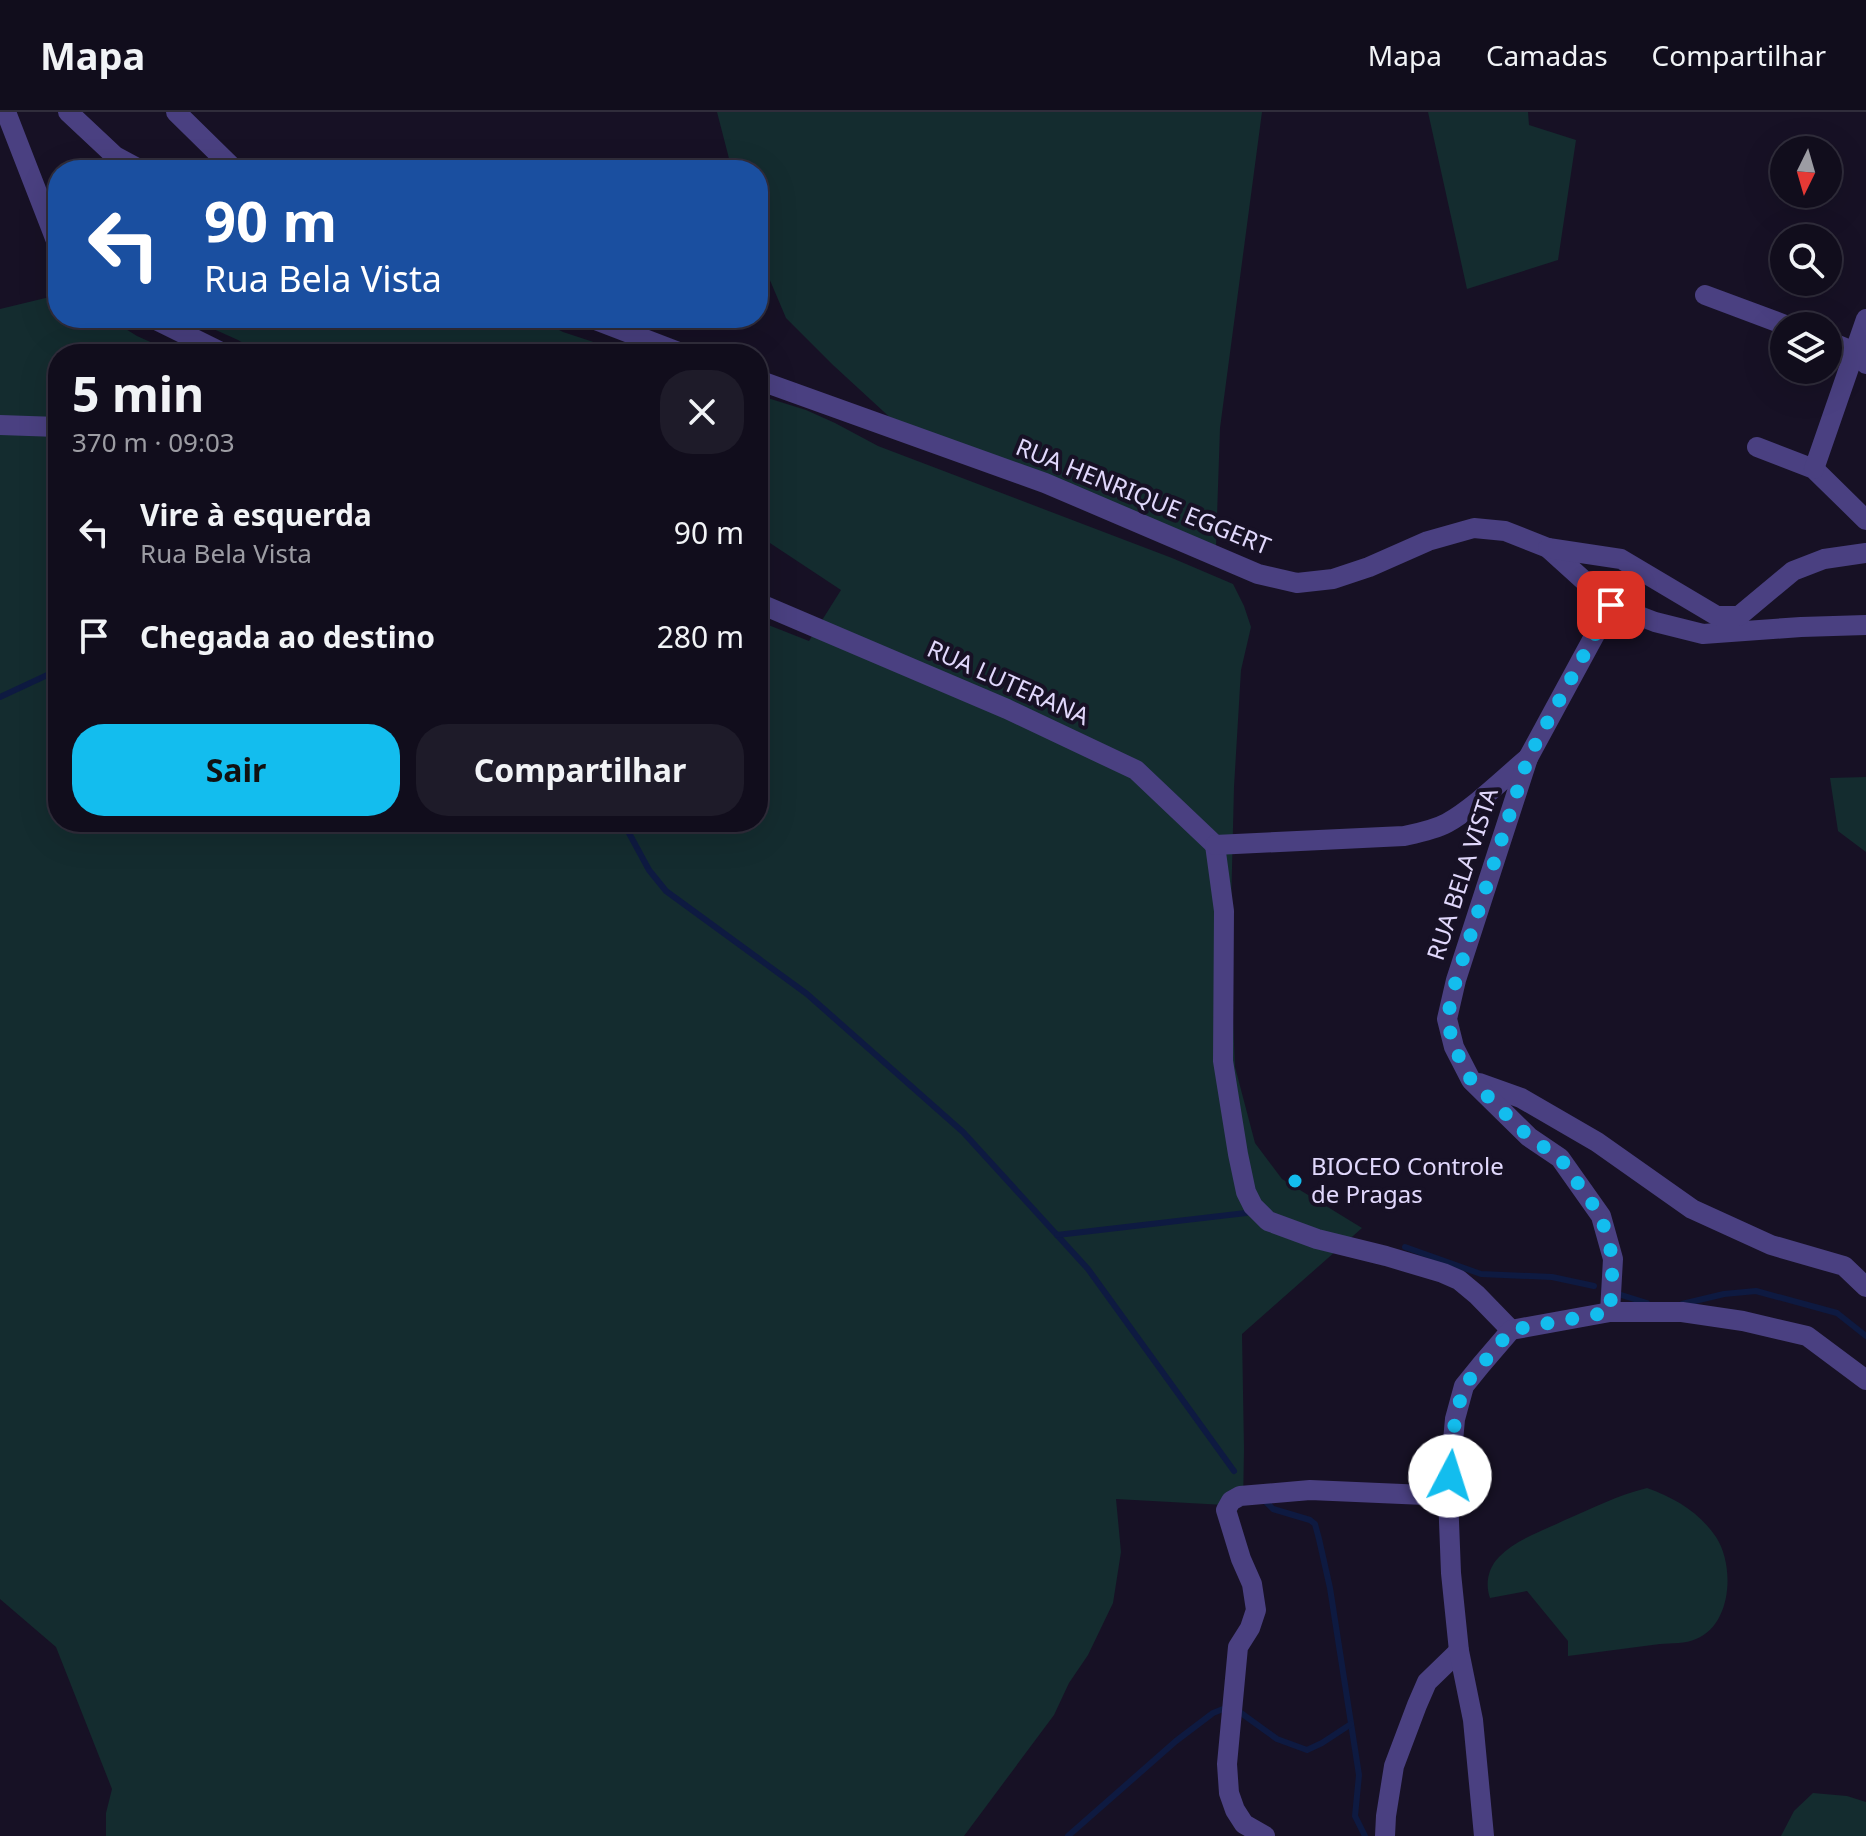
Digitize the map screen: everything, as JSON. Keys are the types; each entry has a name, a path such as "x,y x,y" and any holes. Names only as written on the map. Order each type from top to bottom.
{"street":[{"path":"6,112 48,220"},
{"path":"68,112 122,160"},
{"path":"176,112 225,160"},
{"path":"1705,295 1770,319"},
{"path":"1814,469 1860,358 1866,319"},
{"path":"172,328 205,344"},
{"path":"616,328 658,344"},
{"path":"1842,348 1860,358"},
{"name":"RUA HENRIQUE EGGERT","path":"768,384 1045,483 1258,574 1297,583 1333,579 1428,541 1474,528 1505,531 1548,548 1611,605 1655,622 1703,634 1866,625"},
{"path":"0,425 48,427"},
{"path":"1757,447 1814,469 1866,520"},
{"path":"1548,548 1621,559 1717,616 1739,616 1793,571 1824,559 1866,553"},
{"name":"RUA BELA VISTA","path":"1610,1312 1613,1259 1601,1216 1560,1158 1529,1137 1471,1080 1454,1047 1447,1019 1456,980 1528,758 1611,605"},
{"name":"RUA LUTERANA","path":"768,607 1007,709 1136,770 1215,845"},
{"path":"1511,1330 1459,1280 1386,1256 1317,1239 1268,1221 1253,1206 1246,1192 1223,1061 1224,911 1215,845 1404,836 1426,831 1457,815 1528,758"},
{"path":"1471,1080 1521,1098 1597,1142 1692,1209 1771,1245 1844,1266 1866,1287"},
{"path":"1484,1836 1473,1720 1459,1651 1451,1573 1448,1496 1455,1419 1464,1386 1511,1330 1610,1312 1682,1312 1743,1321 1807,1336 1864,1376"},
{"path":"1263,1836 1244,1824 1229,1793 1227,1764 1238,1647 1250,1628 1256,1610 1252,1584 1226,1510 1231,1501 1240,1496 1310,1490 1448,1496"},
{"path":"1385,1836 1394,1766 1417,1705 1427,1682 1459,1651"}],"green space":[{"path":"717,112 1262,112 1220,428 1216,546 896,423 786,318 768,276 768,160 729,160"},
{"path":"1428,112 1528,112 1529,125 1576,140 1558,260 1467,289"},
{"path":"48,297 48,328 124,328 155,344 48,344 48,832 768,832 768,625 809,641 841,590 768,542 768,398 806,410 878,446 1233,584 1251,627 1241,670 1234,787 1230,949 1235,1067 1255,1143 1282,1179 1362,1228 1242,1334 1243,1506 1116,1499 1121,1552 1113,1603 1054,1715 964,1836 106,1836 106,1813 112,1789 56,1647 0,1599 0,309"},
{"path":"211,328 555,328 600,344 245,344"},
{"path":"1866,777 1866,852 1838,831 1830,778"},
{"path":"1647,1488 1677,1501 1694,1513 1716,1537 1722,1549 1728,1578 1727,1594 1717,1621 1708,1632 1688,1642 1568,1656 1568,1641 1527,1591 1490,1598 1490,1571 1495,1561 1513,1545 1606,1502"},
{"path":"1813,1793 1847,1796 1866,1802 1866,1836 1781,1836 1794,1811"}],"waterway":[{"path":"0,697 48,675"},
{"path":"628,832 649,870 666,891 807,994 963,1132 1088,1269 1234,1471"},
{"path":"1057,1235 1246,1213"},
{"path":"1405,1247 1481,1274 1552,1277 1594,1286"},
{"path":"1682,1304 1724,1294 1756,1291 1837,1313 1866,1336"},
{"path":"1618,1294 1647,1303"},
{"path":"1263,1499 1273,1509 1315,1524 1330,1588 1359,1775 1355,1816 1365,1836"},
{"path":"1068,1836 1176,1741 1223,1709"},
{"path":"1241,1713 1277,1739 1307,1750 1351,1724"}],"place":[{"name":"BIOCEO Controle de Pragas","path":"1295,1181"}],"route":[{"path":"1450,1476 1455,1419 1464,1386 1511,1330 1610,1312 1613,1259 1601,1216 1560,1158 1529,1137 1471,1080 1454,1047 1447,1019 1456,980 1528,758 1611,605"}]}
